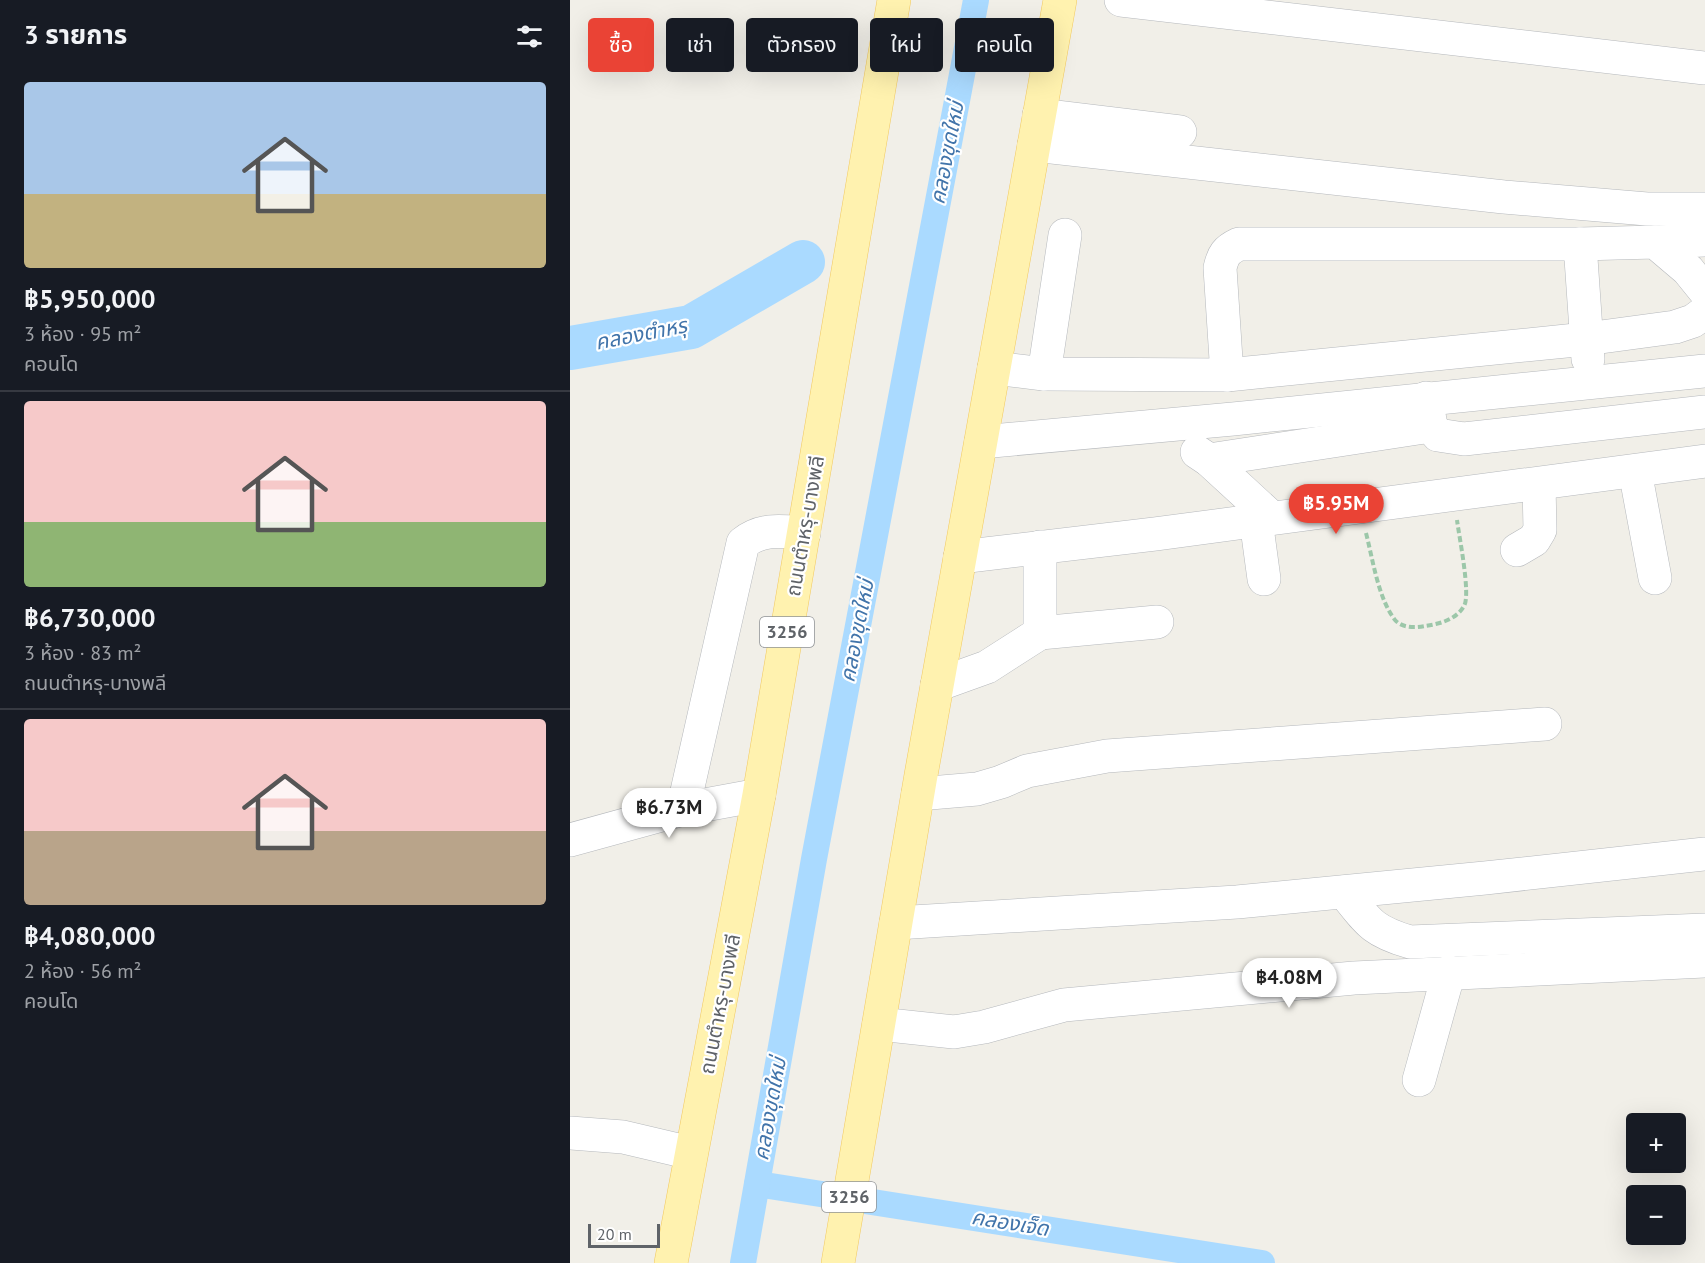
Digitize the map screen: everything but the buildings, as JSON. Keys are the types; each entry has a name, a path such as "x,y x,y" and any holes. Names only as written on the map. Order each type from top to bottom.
{"main road":[{"name":"ถนนตำหรุ-บางพลี","path":"671,1263 759,795 894,0"},
{"name":"3256","path":"839,1256 918,794 1060,0"}],"street":[{"path":"1121,0 1705,68"},
{"path":"1037,130 1180,132"},
{"path":"1037,130 1504,197 1647,209 1705,209"},
{"path":"1044,374 1065,235"},
{"path":"1227,375 1220,268 1224,254 1229,248 1239,244 1580,244 1705,240"},
{"path":"1655,242 1688,270 1705,291"},
{"path":"1580,244 1590,382"},
{"path":"994,368 1044,374 1227,375 1586,339 1675,327 1693,321 1705,312"},
{"path":"1209,460 1428,412 1590,382 1705,371"},
{"path":"1428,412 1438,435 1464,439 1705,412"},
{"path":"981,442 1233,419 1428,412"},
{"path":"1159,425 1209,460 1264,519 1264,579"},
{"path":"960,556 1539,484 1705,461"},
{"path":"1635,471 1655,578"},
{"path":"1517,550 1533,540 1540,530 1539,484"},
{"path":"683,809 743,543 752,536 766,531 804,533"},
{"path":"1040,547 1040,633"},
{"path":"938,686 987,667 1040,633 1157,622"},
{"path":"918,794 977,789 1027,771 1107,756 1545,724"},
{"path":"570,840 683,809 759,795"},
{"path":"896,923 1237,902 1705,854"},
{"path":"1344,892 1370,925 1392,937 1410,942 1705,930"},
{"path":"879,1024 954,1032 984,1027 1064,1005 1354,978 1705,961"},
{"path":"1419,1080 1449,972"},
{"path":"570,1133 623,1137 691,1154"}],"path":[{"path":"1358,507 1386,604 1397,622 1414,628 1439,624 1455,617 1465,605 1467,590 1454,494"}],"waterway":[{"name":"คลองขุดใหม่","path":"743,1263 814,859 976,0"},
{"name":"คลองตำหรุ","path":"570,348 691,327 803,262"},
{"name":"คลองเจ็ด","path":"757,1184 1262,1263"}]}
